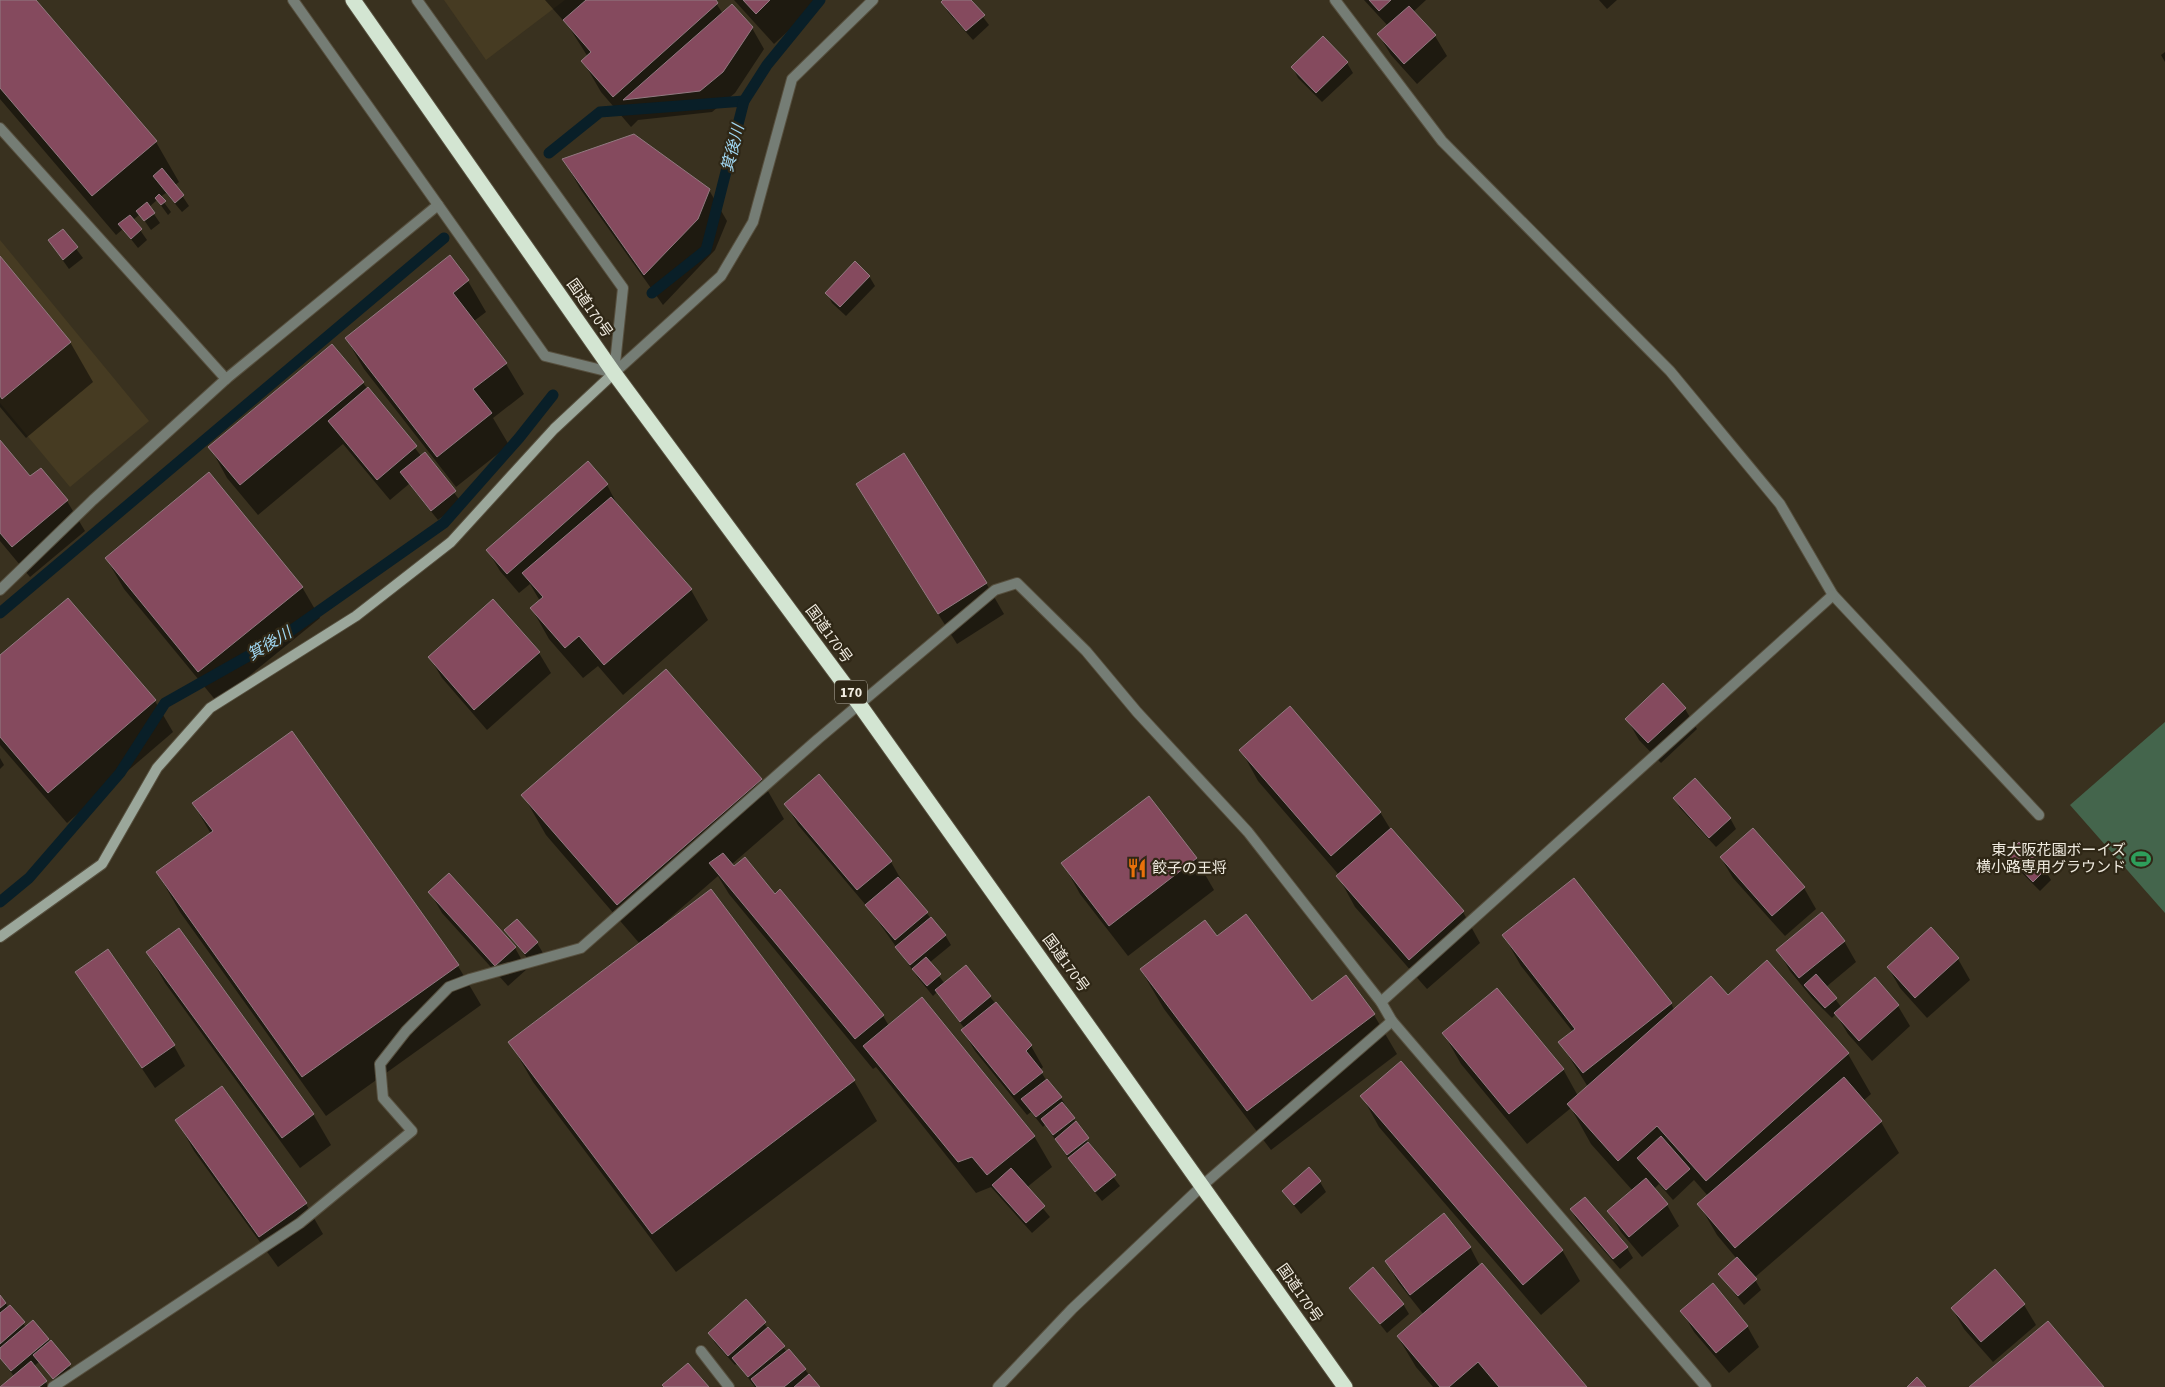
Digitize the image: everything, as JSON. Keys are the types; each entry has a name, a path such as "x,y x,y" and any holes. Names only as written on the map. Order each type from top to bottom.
{"highway":[{"name":"国道170号","path":"353,0 614,373 859,704 1204,1185 1345,1387"}],"street":[{"path":"293,0 545,356 614,373"},
{"path":"417,0 623,288 614,373"},
{"path":"0,936 102,864 157,768 210,708 356,616 451,542 554,430 721,276 753,222 792,79 873,0"},
{"path":"1335,0 1442,141 1670,371 1780,504 1833,595 2039,815"},
{"path":"0,128 226,379"},
{"path":"0,590 93,500 226,379 438,205"},
{"path":"53,1387 300,1223 412,1131 383,1098 380,1064 406,1031 449,988 470,979 581,948 859,704 995,590 1017,583 1086,651 1137,712 1248,832 1381,1002 1392,1021 1706,1387"},
{"path":"1381,1002 1833,595"},
{"path":"998,1387 1072,1309 1204,1185 1392,1021"},
{"path":"701,1350 729,1387"}],"shaded area":[{"path":"444,0 565,0 486,60"},
{"path":"0,240 149,421 70,487 0,403"}],"green space":[{"name":"東大阪花園ボーイズ 横小路専用グラウンド","path":"2165,722 2165,913 2070,805"}],"building":[{"path":"0,0 36,0 157,141 92,196 0,88"},
{"path":"586,0 716,0 718,3 613,97 581,61 591,52 563,20"},
{"path":"743,0 770,0 756,14"},
{"path":"943,0 971,0 985,15 966,31 941,2"},
{"path":"1369,0 1391,0 1379,11"},
{"path":"732,4 753,27 723,72 700,91 623,100"},
{"path":"1409,6 1436,35 1404,64 1377,34"},
{"path":"1323,36 1348,62 1316,93 1291,67"},
{"path":"634,134 710,189 698,219 644,275 562,159"},
{"path":"162,168 184,195 175,203 153,176"},
{"path":"159,194 166,201 161,205 155,198"},
{"path":"147,202 155,213 144,221 136,211"},
{"path":"130,215 142,229 131,239 118,224"},
{"path":"63,229 78,247 63,260 48,240"},
{"path":"450,255 469,280 453,293 507,363 473,389 492,413 437,457 345,338"},
{"path":"0,256 71,342 2,399 0,396"},
{"path":"855,261 870,276 840,307 825,293"},
{"path":"332,344 364,382 240,485 208,447"},
{"path":"368,387 417,446 377,480 328,421"},
{"path":"0,440 30,476 41,468 68,500 12,547 0,533"},
{"path":"425,452 456,491 431,511 400,472"},
{"path":"904,453 987,583 938,614 856,484"},
{"path":"588,461 608,484 507,574 486,550"},
{"path":"209,472 303,587 198,672 105,558"},
{"path":"611,497 692,589 604,665 579,636 565,648 530,608 543,597 522,573"},
{"path":"68,598 156,700 48,793 0,737 0,655"},
{"path":"493,599 540,652 474,710 428,657"},
{"path":"666,669 762,779 617,905 521,795"},
{"path":"1663,683 1686,708 1648,743 1625,719"},
{"path":"1290,706 1381,812 1331,856 1239,750"},
{"path":"292,731 459,965 302,1077 156,872 213,831 192,803"},
{"path":"819,774 892,861 857,890 784,804"},
{"path":"1695,778 1731,818 1709,838 1673,798"},
{"path":"1149,796 1197,858 1109,926 1061,863"},
{"path":"1391,828 1464,911 1409,960 1336,876"},
{"path":"1753,828 1805,887 1772,916 1720,857"},
{"path":"2019,842 2046,869 2033,882 2007,854"},
{"path":"723,853 734,866 745,857 775,894 780,889 884,1015 855,1039 709,863"},
{"path":"449,873 516,947 495,966 428,892"},
{"path":"898,877 928,912 895,940 865,905"},
{"path":"1574,878 1672,1003 1583,1073 1558,1042 1575,1029 1502,935"},
{"path":"711,889 855,1080 652,1234 508,1042"},
{"path":"1822,912 1845,941 1799,978 1776,950"},
{"path":"1246,914 1312,1001 1346,975 1375,1014 1247,1111 1140,969 1205,920 1217,936"},
{"path":"931,917 946,935 910,965 895,947"},
{"path":"517,919 538,942 525,954 504,930"},
{"path":"1931,927 1959,958 1915,998 1887,967"},
{"path":"179,928 314,1114 282,1138 146,952"},
{"path":"108,949 175,1045 142,1068 75,972"},
{"path":"926,957 941,974 927,986 912,969"},
{"path":"1767,960 1849,1053 1706,1181 1657,1126 1618,1161 1567,1104 1711,976 1728,995"},
{"path":"966,965 991,996 960,1022 935,990"},
{"path":"1816,974 1837,998 1825,1008 1804,985"},
{"path":"1875,977 1899,1005 1859,1041 1834,1013"},
{"path":"1497,988 1564,1069 1509,1114 1442,1033"},
{"path":"922,997 1035,1136 987,1175 972,1157 958,1162 863,1046"},
{"path":"996,1002 1032,1045 1026,1051 1043,1072 1014,1095 961,1030"},
{"path":"1401,1061 1563,1250 1523,1285 1360,1096"},
{"path":"1844,1077 1882,1121 1735,1248 1697,1204"},
{"path":"1047,1079 1062,1097 1036,1117 1021,1099"},
{"path":"222,1086 307,1203 259,1237 175,1120"},
{"path":"1062,1102 1075,1118 1053,1135 1041,1119"},
{"path":"1076,1121 1089,1138 1067,1155 1055,1139"},
{"path":"1661,1136 1690,1169 1666,1190 1637,1158"},
{"path":"1088,1142 1116,1175 1095,1192 1068,1158"},
{"path":"1309,1167 1321,1181 1294,1205 1282,1191"},
{"path":"1011,1168 1045,1206 1026,1223 992,1185"},
{"path":"1646,1178 1668,1204 1629,1237 1607,1211"},
{"path":"1585,1197 1628,1247 1613,1259 1570,1209"},
{"path":"1444,1213 1471,1247 1410,1295 1385,1261"},
{"path":"1737,1257 1757,1279 1738,1296 1718,1274"},
{"path":"1482,1263 1587,1387 1499,1387 1478,1362 1449,1387 1440,1387 1397,1336"},
{"path":"1373,1267 1404,1304 1380,1324 1349,1288"},
{"path":"1995,1269 2025,1304 1981,1342 1951,1308"},
{"path":"1713,1283 1748,1326 1716,1353 1680,1311"},
{"path":"0,1295 6,1303 0,1308"},
{"path":"746,1299 766,1322 728,1356 708,1333"},
{"path":"10,1305 25,1322 0,1344 0,1313"},
{"path":"33,1320 49,1339 11,1371 0,1358 0,1348"},
{"path":"2048,1321 2104,1387 1969,1387"},
{"path":"768,1327 785,1346 748,1377 732,1358"},
{"path":"51,1340 71,1364 53,1379 33,1355"},
{"path":"789,1349 806,1369 784,1387 757,1387 751,1379"},
{"path":"31,1361 47,1381 39,1387 0,1387"},
{"path":"688,1363 709,1387 664,1387 662,1385"},
{"path":"809,1374 820,1387 794,1387"},
{"path":"1917,1377 1926,1387 1907,1387"}],"waterway":[{"name":"箕後川","path":"652,293 706,250 744,101 767,65 820,0"},
{"path":"549,153 600,112 744,101"},
{"path":"0,613 444,238"},
{"name":"箕後川","path":"0,902 29,878 120,773 165,703 282,637 444,523 519,438 553,395"}],"place":[{"name":"東大阪花園ボーイズ 横小路専用グラウンド","path":"2141,859"},
{"name":"餃子の王将","path":"1137,868"}]}
